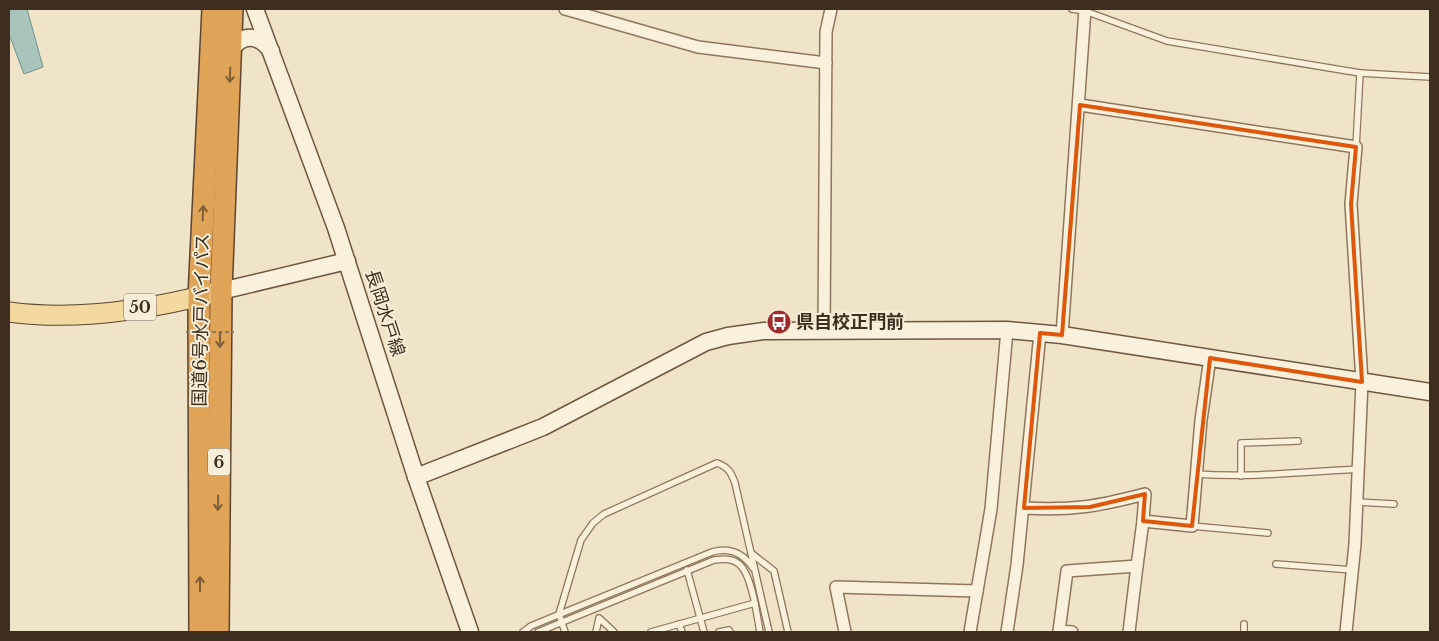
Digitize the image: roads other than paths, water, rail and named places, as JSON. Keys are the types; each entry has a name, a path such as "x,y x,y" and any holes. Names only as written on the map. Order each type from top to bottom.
{"highway":[{"name":"国道6号水戸バイパス","path":"200,632 199,297 213,9"},
{"name":"国道6号水戸バイパス","path":"218,632 221,291 232,9"}],"main road":[{"name":"50","path":"9,312 36,316 80,314 120,310 199,297 221,291"}],"street":[{"path":"565,9 698,46 826,63"},
{"path":"824,331 822,276 826,32 831,9"},
{"name":"長岡水戸線","path":"259,10 271,51 347,261 416,477 470,632"},
{"path":"1062,335 1080,105 1085,10"},
{"path":"231,50 237,41 243,38 260,40 271,51"},
{"path":"1080,105 1356,147 1351,204 1362,382 1357,502 1346,632"},
{"path":"221,291 347,261"},
{"path":"970,632 991,509 1007,330"},
{"path":"416,477 543,427 706,342 728,336 764,332 1007,330 1062,335 1430,392"},
{"path":"1007,632 1024,508 1040,333"},
{"path":"1142,521 1192,526 1196,474 1210,358"},
{"path":"1024,508 1062,510 1090,507 1145,494 1129,632"},
{"path":"1072,632 1059,631 1067,572 1137,566"},
{"path":"845,632 836,587 977,591"}],"lane":[{"path":"1072,9 1085,10 1167,41 1360,73 1430,77"},
{"path":"1356,147 1360,73"},
{"path":"1241,476 1241,443 1298,441"},
{"path":"565,632 559,614 581,540 593,523 604,514 717,463 725,466 731,473 769,632"},
{"path":"1196,474 1241,476 1359,469"},
{"path":"1357,502 1394,504"},
{"path":"1192,526 1268,533"},
{"path":"523,632 531,626 559,614 722,549 741,554 756,572"},
{"path":"751,552 774,571 788,632"},
{"path":"538,632 714,560 733,560 747,574 760,632"},
{"path":"685,563 704,632"},
{"path":"1276,564 1352,570"},
{"path":"651,632 762,601"},
{"path":"596,632 599,618 614,632"},
{"path":"679,624 682,632"},
{"path":"1244,624 1244,632"},
{"path":"719,632 729,630 730,632"}],"water":[{"path":"9,9 27,9 43,67 24,74 9,34"}],"place":[{"name":"県自校正門前","path":"779,322"}]}
